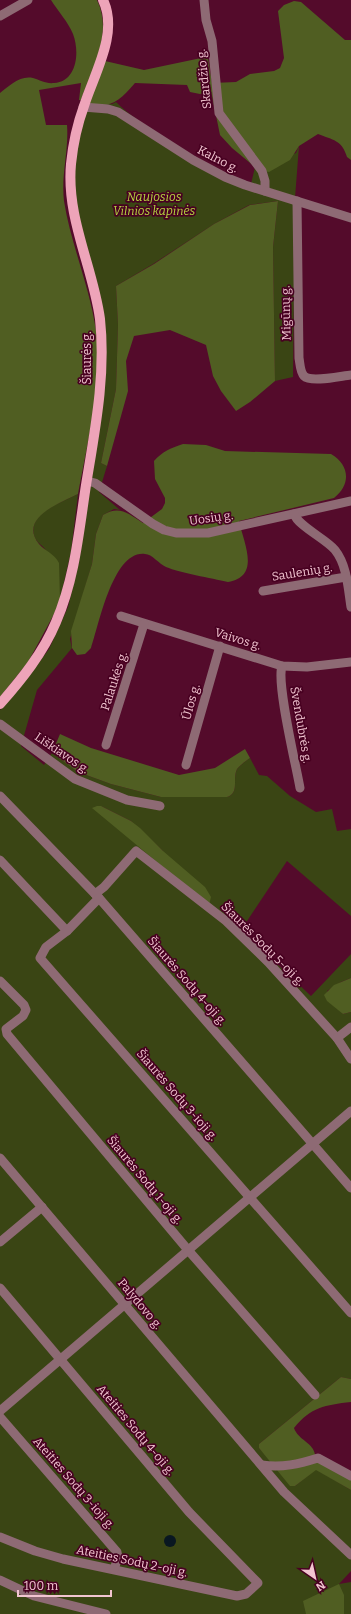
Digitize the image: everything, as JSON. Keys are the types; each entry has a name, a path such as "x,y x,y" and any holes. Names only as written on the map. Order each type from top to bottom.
{"main road":[{"name":"Šiaurės g.","path":"0,704 31,666 45,644 58,618 75,558 87,481 103,366 99,317 94,288 73,211 71,172 74,143 83,107 108,36 109,19 103,0"}],"street":[{"path":"0,16 28,0"},
{"name":"Skardžio g.","path":"204,0 206,20 212,41 219,113 262,171 265,181 265,191"},
{"name":"Kalno g.","path":"83,107 108,109 118,112 210,170 245,186 351,218"},
{"name":"Migūnų g.","path":"297,201 299,358 302,373 306,378 312,379 351,375"},
{"name":"Uosių g.","path":"87,481 95,483 153,524 176,534 208,533 351,501"},
{"path":"294,514 298,520 334,549 342,561 351,607"},
{"name":"Saulenių g.","path":"263,591 346,577"},
{"name":"Vaivos g.","path":"121,616 282,666 307,668 351,662"},
{"name":"Palaukės g.","path":"106,745 144,624"},
{"name":"Ūlos g.","path":"186,765 220,646"},
{"name":"Švendubrės g.","path":"282,666 281,676 300,788"},
{"name":"Liškiavos g.","path":"0,724 75,779 127,800 160,806"},
{"name":"Šiaurės Sodų 4-oji g.","path":"0,796 97,896 351,1188"},
{"name":"Šiaurės Sodų 5-oji g.","path":"97,896 136,851 226,920 268,962 336,1038 351,1059"},
{"path":"0,860 67,931"},
{"name":"Šiaurės Sodų 3-ioji g.","path":"97,896 67,931 46,947 40,958 251,1197 351,1313"},
{"name":"Šiaurės Sodų 1-oji g.","path":"0,981 24,1005 26,1010 24,1016 6,1028 7,1034 188,1250 315,1395"},
{"path":"336,1038 351,1027"},
{"path":"0,1411 351,1111"},
{"name":"Palydovo g.","path":"0,1158 284,1492 351,1555"},
{"path":"0,1242 42,1206"},
{"name":"Ateities Sodų 4-oji g.","path":"0,1288 189,1512 258,1583"},
{"name":"Ateities Sodų 3-ioji g.","path":"0,1417 117,1552 118,1558 114,1569"},
{"path":"262,1465 296,1465 318,1458 351,1476"},
{"name":"Ateities Sodų 2-oji g.","path":"0,1537 56,1557 237,1596 246,1594 258,1583"},
{"path":"0,1580 34,1596 106,1614"}],"green space":[{"path":"51,0 97,0 103,25 100,50 81,100 79,100 81,83 39,90 46,125 67,125 67,144 63,182 64,201 96,331 98,350 96,391 78,494 52,507 37,519 34,526 34,535 39,544 55,557 59,563 60,600 28,662 0,697 0,93 11,84 24,78 28,77 54,83 62,81 72,72 76,57 73,34"},
{"path":"294,1 301,2 345,40 351,40 351,160 347,157 340,144 332,139 318,134 299,146 290,160 269,172 263,171 255,167 232,148 220,135 211,91 200,94 190,92 187,85 135,83 120,99 115,102 104,105 88,104 105,61 144,70 206,57 208,59 212,83 236,82 250,74 274,71 280,68 284,58 278,11 284,5"},
{"name":"Naujosios Vilnios kapinės","path":"116,102 127,112 161,136 216,169 251,184 255,167 296,153 299,146 295,198 293,377 275,381 273,247 278,201 249,205 214,224 116,286 118,325 116,389 101,463 107,466 99,492 120,510 114,509 103,515 96,534 92,564 70,639 72,648 37,690 21,746 44,765 52,753 78,772 111,784 161,797 227,797 231,795 235,789 237,769 250,758 259,775 267,776 290,796 316,812 332,809 337,831 351,829 351,916 287,861 241,930 311,996 351,954 351,978 341,982 327,991 343,1014 351,1012 351,1379 341,1377 259,1444 259,1448 295,1486 316,1469 351,1490 351,1571 339,1584 351,1582 351,1614 0,1614 0,710 49,649 68,607 79,561 100,424 105,373 74,188 76,147 88,104 112,104","holes":["101,806 131,821 163,851"]},
{"path":"278,201 273,247 275,381 250,402 236,411 221,391 213,376 206,345 170,330 134,336 126,361 128,391 107,466 101,463 116,389 118,325 116,286 154,264 214,224 250,205"},
{"path":"183,444 206,445 225,451 331,454 342,464 345,469 346,481 340,493 334,498 239,521 248,558 244,573 238,579 228,582 196,575 166,567 148,554 134,556 124,564 116,576 103,607 91,648 85,654 77,655 72,648 71,631 92,564 96,534 103,515 114,511 124,512 143,523 162,509 165,503 165,498 155,479 154,461 167,450"},
{"path":"78,494 71,552 60,600 49,557 46,550 35,538 33,530 35,522 47,510"},
{"path":"60,734 91,748 179,775 215,768 245,749 250,758 237,769 235,789 231,795 227,797 161,797 111,784 78,772 52,753"},
{"path":"101,806 131,821 140,828 163,851 205,887 211,897 209,905 92,808"},
{"path":"351,978 351,1012 343,1014 327,1001 324,995 334,985"},
{"path":"341,1377 351,1379 351,1402 319,1408 306,1416 294,1428 299,1436 312,1447 315,1455 351,1479 351,1490 316,1470 295,1486 290,1486 259,1448 259,1444"},
{"path":"339,1584 344,1595 344,1614 306,1614 303,1601"}],"water":[{"path":"168,1535 172,1535 176,1541 172,1547 168,1547 164,1543 164,1539"}]}
